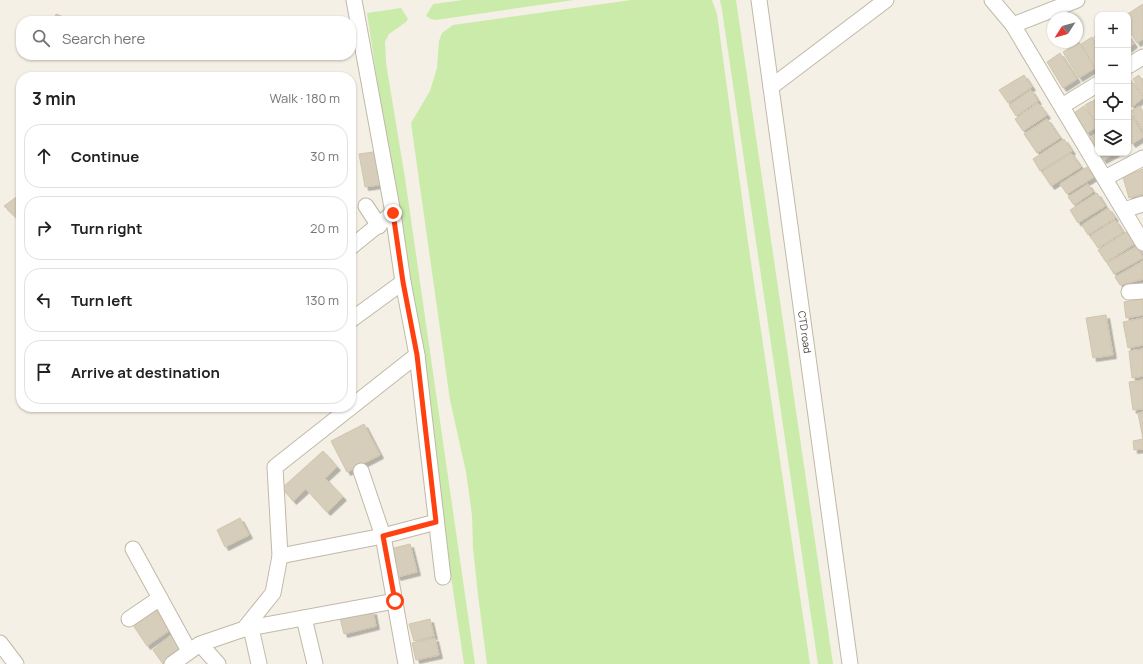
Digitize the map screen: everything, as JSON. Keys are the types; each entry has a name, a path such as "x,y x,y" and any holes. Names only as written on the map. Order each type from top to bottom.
{"street":[{"path":"354,0 417,355 442,577"},
{"name":"CTD road","path":"759,0 850,664"},
{"path":"771,87 886,0"},
{"path":"992,0 1013,25 1143,242"},
{"path":"1013,25 1077,0"},
{"path":"1131,64 1143,58"},
{"path":"1062,106 1095,86"},
{"path":"1105,178 1143,158"},
{"path":"1124,210 1143,204"},
{"path":"366,206 379,226"},
{"path":"356,243 379,226 393,213"},
{"path":"356,316 403,282"},
{"path":"356,403 417,355"},
{"path":"247,628 273,594 280,556 275,467 345,412"},
{"path":"361,471 383,536 406,664"},
{"path":"280,556 383,536 436,522"},
{"path":"133,549 160,598 195,648 218,664"},
{"path":"129,619 160,598"},
{"path":"172,664 195,648 247,628 395,601"},
{"path":"304,618 315,664"},
{"path":"247,628 259,664"},
{"path":"0,643 16,664"}],"green space":[{"path":"463,0 574,0 436,20 426,16 433,4"},
{"path":"631,0 712,0 717,14 748,242 810,664 487,664 478,595 473,548 472,515 466,472 450,400 411,123 430,91 437,68 439,41 442,33 453,25"},
{"path":"720,0 736,0 833,664 818,664"},
{"path":"401,8 408,19 389,34 385,42 386,63 405,178 475,664 464,664 367,13"}],"building":[{"path":"1143,4 1143,39 1137,43 1131,34 1131,12"},
{"path":"1092,37 1095,42 1095,68 1083,47 1083,43"},
{"path":"1131,40 1134,44 1131,46"},
{"path":"1069,48 1083,48 1095,68 1079,78 1063,52"},
{"path":"1060,53 1077,79 1063,88 1047,62"},
{"path":"1024,75 1032,87 1008,103 999,90"},
{"path":"1139,75 1143,82 1143,95 1133,79"},
{"path":"1131,80 1143,98 1132,107 1131,106"},
{"path":"1031,90 1038,101 1016,116 1009,105"},
{"path":"1092,101 1095,106 1095,120 1085,105"},
{"path":"1038,103 1047,115 1023,131 1015,119"},
{"path":"1084,106 1095,122 1095,128 1087,133 1074,113"},
{"path":"1140,106 1143,112 1143,130 1131,111"},
{"path":"1131,114 1143,135 1143,137 1132,144"},
{"path":"1047,119 1060,138 1037,153 1024,134"},
{"path":"1095,135 1095,146 1090,138"},
{"path":"1064,139 1072,151 1040,171 1033,159"},
{"path":"380,151 386,184 365,187 359,154"},
{"path":"1071,153 1081,167 1051,186 1042,172"},
{"path":"1101,156 1110,156 1103,160"},
{"path":"1087,167 1094,177 1067,194 1060,184"},
{"path":"1143,169 1143,194 1129,198 1123,177"},
{"path":"1088,184 1093,192 1074,205 1068,197"},
{"path":"1097,193 1105,206 1078,223 1070,210"},
{"path":"16,197 16,217 4,206"},
{"path":"1108,208 1115,218 1088,235 1082,225"},
{"path":"1115,220 1123,232 1098,248 1090,236"},
{"path":"1128,231 1136,243 1106,262 1098,250"},
{"path":"1137,246 1143,258 1114,274 1107,263"},
{"path":"1143,261 1143,279 1120,285 1115,277"},
{"path":"1143,298 1143,315 1126,318 1124,302"},
{"path":"1106,315 1113,355 1093,358 1086,318"},
{"path":"1143,318 1143,345 1128,348 1123,322"},
{"path":"1143,349 1143,376 1132,378 1129,351"},
{"path":"1143,380 1143,409 1133,410 1129,382"},
{"path":"1143,412 1143,439 1138,413"},
{"path":"364,424 380,455 347,472 331,441"},
{"path":"1143,439 1143,449 1134,450 1133,441"},
{"path":"323,451 337,467 325,478 343,497 327,512 306,489 293,501 282,488"},
{"path":"240,518 249,535 225,547 217,530"},
{"path":"410,544 417,572 397,577 390,549"},
{"path":"156,609 170,630 147,646 133,625"},
{"path":"373,611 376,626 344,634 340,618"},
{"path":"430,619 434,636 414,641 409,624"},
{"path":"171,635 183,650 163,664 153,650"},
{"path":"435,638 439,655 416,660 412,643"}],"route":[{"path":"393,213 403,282 417,355 436,522 383,536 395,601"}]}
